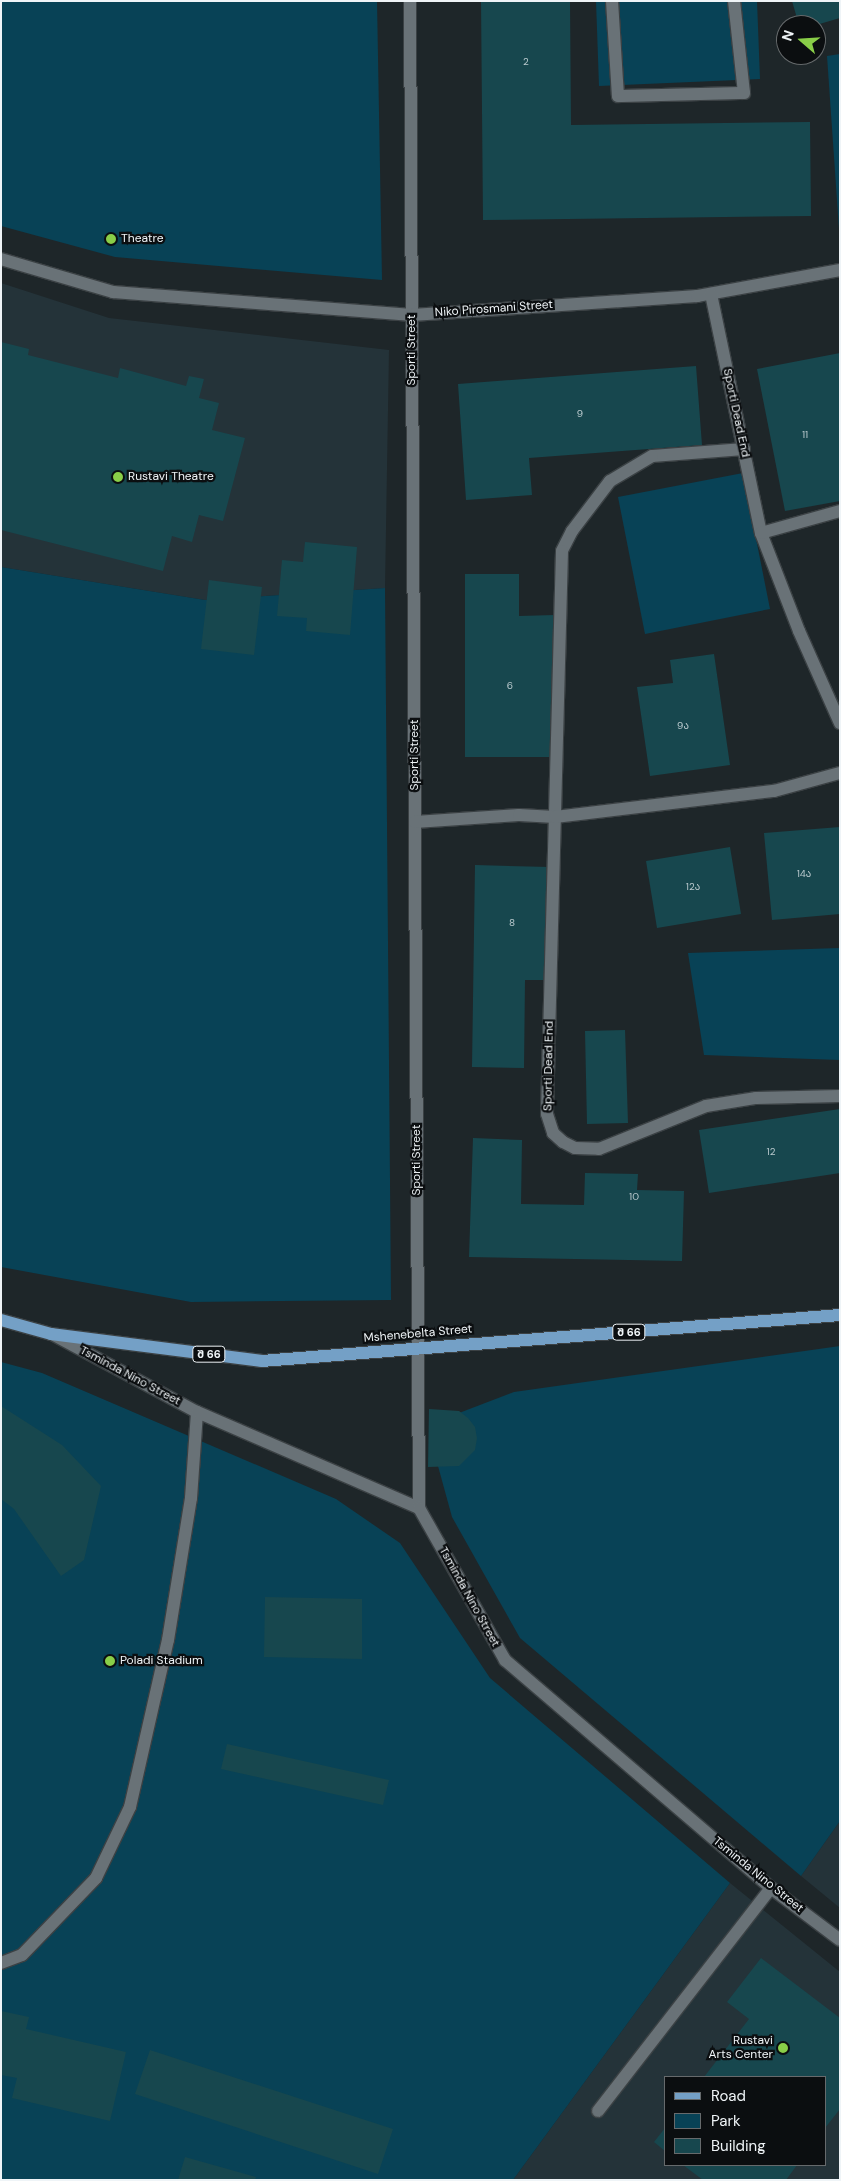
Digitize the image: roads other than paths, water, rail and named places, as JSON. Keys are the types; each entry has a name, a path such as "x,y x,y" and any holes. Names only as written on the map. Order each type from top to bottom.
{"main road":[{"name":"Mshenebelta Street","path":"1,1320 51,1334 262,1361 840,1315"}],"street":[{"name":"Sporti Street","path":"410,1 419,1508"},
{"path":"612,1 618,96 744,93 734,1"},
{"name":"Niko Pirosmani Street","path":"1,259 113,292 412,315 711,294 840,270"},
{"name":"Sporti Dead End","path":"711,294 761,533 799,631 840,723"},
{"path":"555,817 562,551 572,530 610,481 652,456 744,448"},
{"path":"761,533 840,512"},
{"path":"415,822 519,815 555,817 774,791 840,773"},
{"name":"Sporti Dead End","path":"555,817 547,1114 553,1133 562,1142 575,1148 600,1149 706,1106 756,1098 840,1096"},
{"name":"Tsminda Nino Street","path":"51,1334 197,1412 419,1508 504,1660 771,1888 840,1940"},
{"path":"1,1963 22,1955 96,1878 130,1807 168,1640 190,1498 197,1412"},
{"path":"598,2110 771,1888"}],"place":[{"name":"Theatre","path":"111,239"},
{"name":"Rustavi Theatre","path":"118,477"},
{"name":"Poladi Stadium","path":"110,1661"},
{"name":"Rustavi Arts Center","path":"783,2048"}]}
